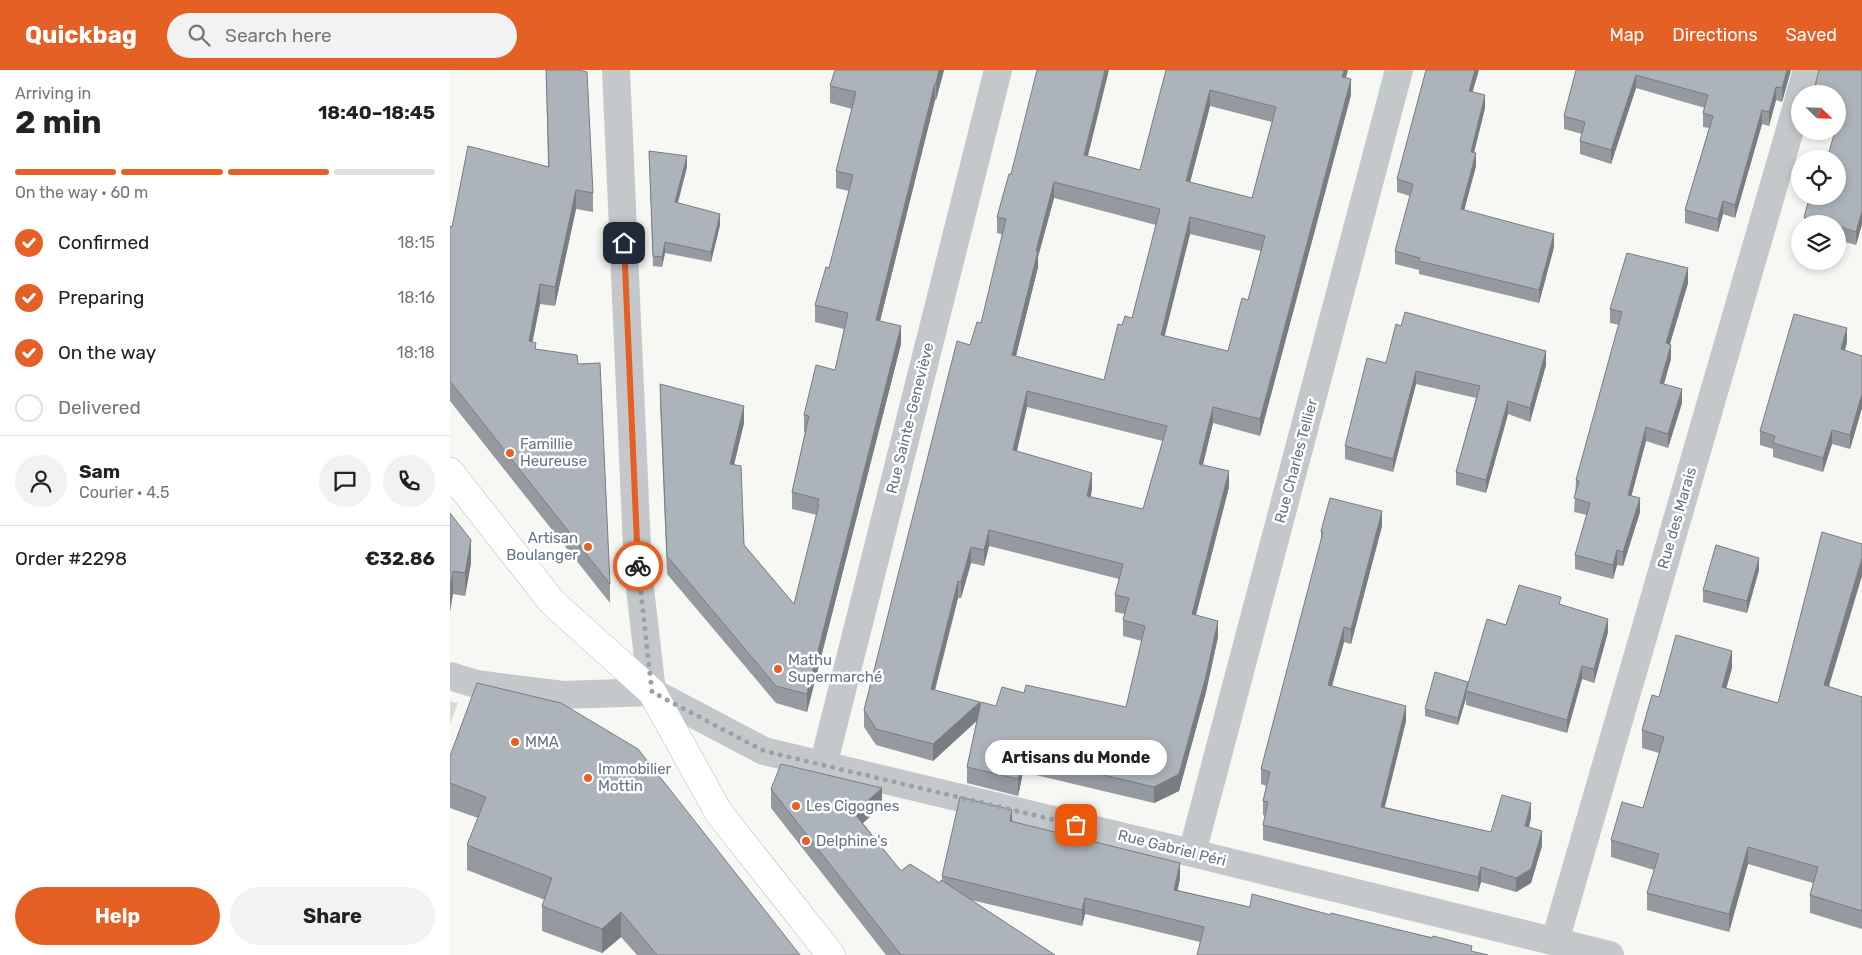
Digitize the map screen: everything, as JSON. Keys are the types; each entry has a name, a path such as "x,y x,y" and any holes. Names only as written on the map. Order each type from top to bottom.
{"main road":[{"path":"450,472 552,602 652,692 719,813 831,955"}],"street":[{"path":"616,70 638,571 652,692"},
{"name":"Rue Sainte-Geneviève","path":"823,766 998,70"},
{"name":"Rue Charles Tellier","path":"1192,853 1399,70"},
{"name":"Rue des Marais","path":"1803,85 1807,70"},
{"name":"Rue des Marais","path":"1555,941 1791,125"},
{"name":"Rue Gabriel Péri","path":"450,676 476,684 563,695 652,692 764,751 1610,955"}],"shaded area":[{"path":"450,701 458,703 450,725"}],"building":[{"path":"546,70 579,70 587,72 593,193 576,190 555,287 540,284 529,341 536,343 535,349 577,355 578,364 600,363 610,584 450,381 450,226 452,227 468,146 549,167"},
{"path":"835,70 939,70 876,320 901,326 807,694 776,686 667,556 660,384 744,406 730,464 741,466 744,545 794,604 819,504 817,504 819,499 792,492 809,416 804,415 816,365 835,370 848,313 815,305 826,267 829,268 853,175 836,171 856,92 830,86"},
{"path":"1037,70 1105,70 1084,155 1140,170 1166,70 1344,70 1342,77 1351,79 1260,419 1213,407 1199,464 1229,471 1192,614 1218,621 1206,676 1179,774 1154,787 1023,756 1018,779 967,767 981,702 996,706 1002,687 1024,693 1026,685 1126,707 1145,626 1123,620 1129,598 1115,595 1123,564 989,530 984,550 971,547 961,582 958,581 931,689 980,702 933,744 876,729 864,710 957,341 970,345 977,322 981,323 1006,219 997,217 1009,174 1011,174","holes":["1210,90 1276,107 1252,198 1186,181","1054,182 1160,209 1132,318 1125,316 1122,325 1118,324 1104,380 1012,355 1038,251 1036,251","1190,217 1265,236 1248,300 1242,298 1228,351 1161,335","1027,391 1167,426 1143,509 1087,496 1092,473 1013,450"]},
{"path":"1426,70 1475,70 1469,91 1485,95 1471,152 1476,153 1461,209 1554,234 1539,290 1419,261 1420,258 1395,251 1413,184 1397,179"},
{"path":"1576,70 1787,70 1782,88 1776,87 1769,112 1762,110 1735,205 1723,201 1718,219 1685,210 1713,116 1703,113 1708,95 1636,75 1611,150 1580,141 1585,122 1564,116"},
{"path":"1819,70 1862,70 1862,211 1856,232 1846,229 1846,215 1805,215 1807,205 1846,205 1846,150 1830,150 1832,140 1846,140 1846,85 1815,85"},
{"path":"649,151 687,156 675,202 720,214 711,252 665,242 662,257 653,256"},
{"path":"1627,253 1688,268 1666,343 1671,345 1660,383 1682,389 1668,434 1646,427 1628,495 1640,498 1623,552 1617,550 1613,565 1575,555 1590,503 1574,498 1579,481 1576,480 1622,312 1610,309"},
{"path":"1405,312 1546,351 1530,408 1508,401 1486,480 1456,472 1480,386 1416,371 1393,459 1345,446 1367,358 1386,363 1396,324 1401,326"},
{"path":"1794,314 1847,328 1841,349 1862,356 1862,394 1850,435 1832,430 1823,458 1773,443 1775,436 1760,431"},
{"path":"1330,498 1382,511 1351,629 1344,627 1328,685 1406,706 1381,807 1491,832 1502,795 1531,803 1525,826 1542,831 1531,869 1516,878 1481,867 1478,877 1263,825 1268,802 1263,801 1270,772 1261,769 1323,532 1321,531"},
{"path":"450,513 471,540 465,573 453,571 450,589"},
{"path":"1822,532 1862,544 1862,558 1824,685 1862,697 1862,911 1810,895 1818,867 1748,847 1729,914 1647,893 1659,854 1611,840 1622,802 1643,808 1664,737 1642,730 1652,695 1659,697 1676,635 1732,651 1722,687 1778,703"},
{"path":"1716,545 1759,558 1747,601 1703,590"},
{"path":"1519,585 1561,597 1559,604 1608,619 1594,669 1582,666 1567,720 1466,691 1487,619 1506,625"},
{"path":"1435,672 1468,682 1458,718 1425,709"},
{"path":"477,683 561,703 638,749 800,955 657,955 621,912 602,929 542,906 552,878 467,845 486,797 450,783 450,756"},
{"path":"781,764 882,788 854,813 901,871 910,864 940,883 941,880 1055,955 901,955 771,789"},
{"path":"960,797 1012,810 1010,821 1180,863 1174,890 1250,907 1252,894 1331,915 1331,913 1472,946 1471,951 1488,955 1197,955 1204,927 1085,898 1082,910 942,876"}],"way so far":[{"path":"638,566 652,692 764,751 1076,825"}],"place":[{"name":"Famillie Heureuse","path":"510,453"},
{"name":"Artisan Boulanger","path":"588,547"},
{"name":"Mathu Supermarché","path":"778,669"},
{"name":"MMA","path":"515,742"},
{"name":"Immobilier Mottin","path":"588,778"},
{"name":"Les Cigognes","path":"796,806"},
{"name":"Artisans du Monde","path":"1076,825"},
{"name":"Delphine's","path":"806,841"}],"route":[{"path":"624,243 638,566"}]}
